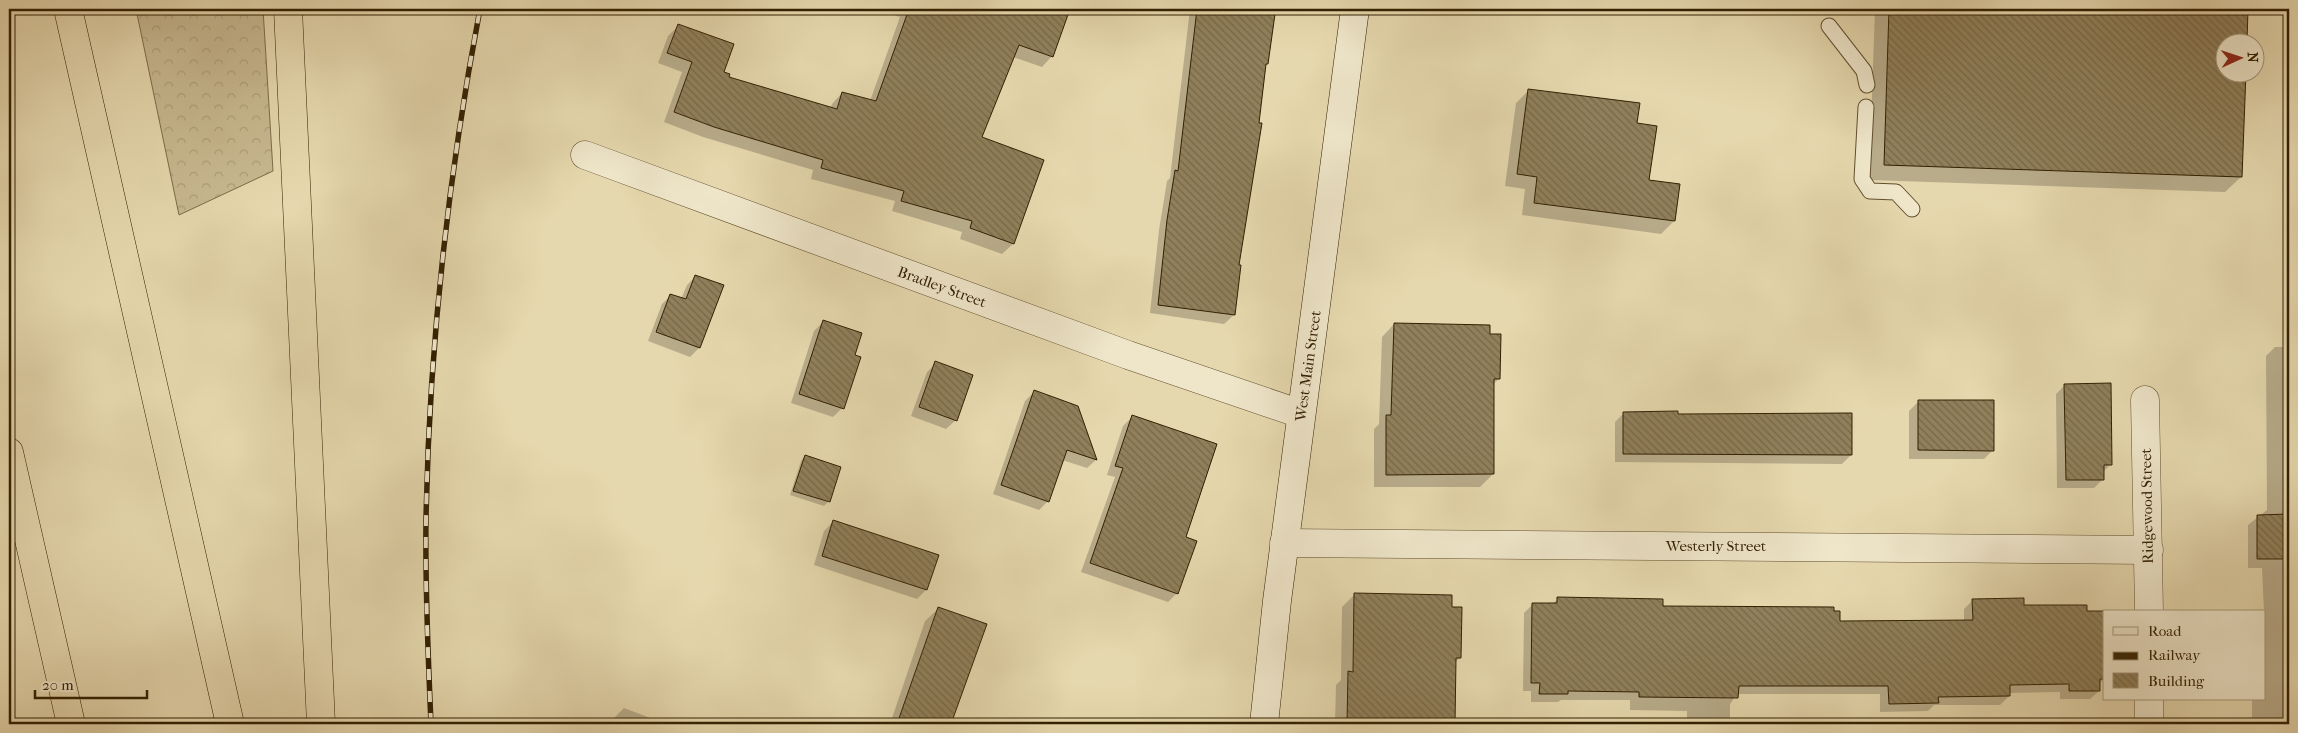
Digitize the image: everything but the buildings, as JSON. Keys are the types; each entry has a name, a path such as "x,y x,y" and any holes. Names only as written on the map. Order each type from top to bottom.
{"highway":[{"path":"68,9 230,724"},
{"path":"288,9 321,724"},
{"path":"9,452 71,724"}],"street":[{"name":"West Main Street","path":"1264,724 1271,646 1284,543 1355,9"},
{"name":"Bradley Street","path":"585,155 1128,355 1301,414"},
{"name":"Ridgewood Street","path":"2145,400 2149,610"},
{"name":"Westerly Street","path":"1284,543 2149,550"},
{"path":"2149,700 2149,724"}],"lane":[{"path":"1829,26 1864,71 1867,85"},
{"path":"1866,107 1862,179 1870,190 1896,192 1912,209"}],"green space":[{"path":"136,9 263,9 273,171 179,215"}],"railway":[{"path":"431,724 426,546 431,392 442,263 458,136 480,9"}]}
